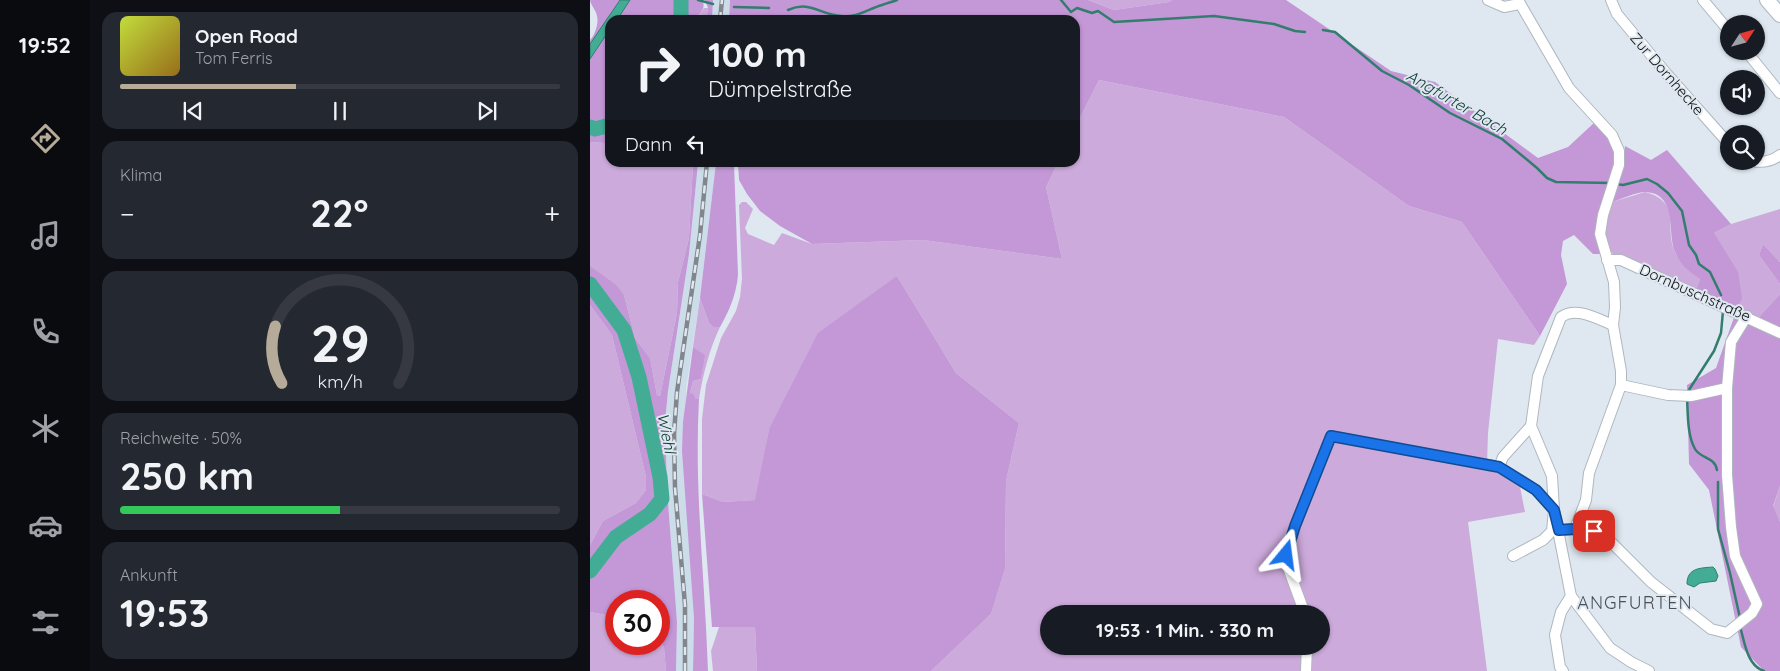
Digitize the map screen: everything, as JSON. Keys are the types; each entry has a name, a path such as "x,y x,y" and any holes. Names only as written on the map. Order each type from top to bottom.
{"main road":[{"path":"1767,0 1780,14"}],"street":[{"path":"1488,0 1504,8 1518,2 1569,88 1612,135 1620,151 1619,165 1603,215 1600,234 1614,282 1615,307 1613,325 1621,371 1621,385 1590,473 1586,500 1575,529"},
{"name":"Zur Dornhecke","path":"1611,0 1617,14 1666,74 1720,134"},
{"path":"1703,0 1720,20"},
{"path":"1753,60 1780,93"},
{"path":"1765,162 1780,155"},
{"name":"Dornbuschstraße","path":"1607,260 1621,260 1780,333"},
{"path":"1513,556 1543,540 1552,531 1554,510 1552,476 1531,426 1538,376 1562,317 1568,313 1580,312 1613,325"},
{"path":"1559,530 1594,531 1606,537 1651,582 1711,629 1727,633 1752,613 1757,604 1735,556 1727,475 1727,388 1732,342 1746,316"},
{"path":"1621,385 1668,395 1686,396 1727,388"},
{"path":"1499,467 1503,457 1531,426"},
{"path":"1302,605 1286,562 1286,555 1295,526 1331,436 1499,467 1536,490 1554,510 1571,596 1610,648 1631,662 1650,671"},
{"path":"1563,671 1560,667 1555,635 1561,612 1571,596"},
{"path":"1306,671 1307,655"}],"shaded area":[{"path":"590,0 702,0 704,6 699,15 605,15 605,143 590,142 590,40 596,29 597,22 596,14"},
{"path":"620,0 630,0 620,15 610,15"},
{"path":"705,0 713,0 712,15 707,15 708,8"},
{"path":"713,0 730,0 729,15 712,15"},
{"path":"730,0 1088,0 1114,10 1172,0 1286,0 1391,71 1435,82 1538,158 1568,147 1595,122 1611,137 1615,149 1615,166 1608,183 1603,254 1593,254 1574,235 1563,241 1561,255 1567,284 1540,336 1462,222 1409,206 1284,117 1099,80 1080,118 1080,15 729,15"},
{"path":"1088,0 1172,0 1114,10"},
{"path":"704,8 708,8 707,15 699,15"},
{"path":"605,22 605,36 590,59 590,44"},
{"path":"1099,80 1284,117 1409,206 1462,222 1540,336 1534,345 1498,339 1488,433 1487,464 1520,487 1525,512 1468,522 1487,671 931,671 991,614 1005,569 1006,481 1019,423 956,373 897,276 769,429 756,500 723,502 702,494 702,419 706,385 721,338 736,311 740,297 742,279 739,205 742,202 746,202 753,209 745,228 748,234 774,245 782,233 812,244 923,240 1062,259 1046,187 1056,167 1080,167 1080,118"},
{"path":"590,142 605,143 605,167 693,167 689,238 678,282 677,313 660,396 657,395 650,358 635,338 624,295 590,266"},
{"path":"1625,146 1651,160 1667,150 1731,224 1714,233 1738,272 1742,298 1737,309 1696,290 1700,279 1685,267 1677,257 1667,206 1662,199 1655,194 1645,192 1633,194 1612,202 1624,164"},
{"path":"693,167 698,167 689,254 665,422 667,489 677,622 676,671 666,671 665,655 670,655 670,590 605,590 605,615 590,612 590,545 603,521 636,503 646,490 646,477 612,335 590,305 590,266 616,285 624,295 635,338 650,358 657,395 660,396 677,313 678,282 689,238"},
{"path":"698,167 716,167 700,298 686,389 694,618 693,671 676,671 677,622 667,489 665,422 689,254"},
{"path":"716,167 734,167 738,275 732,302 720,327 713,327 709,323 700,298"},
{"path":"738,167 1056,167 1046,187 1062,259 923,240 812,244 780,226 760,211 739,180"},
{"path":"1645,192 1656,196 1668,208 1674,250 1688,270 1700,279 1696,290 1613,254 1608,247 1604,229 1612,202"},
{"path":"1780,209 1780,262 1763,244 1759,255 1780,284 1780,294 1759,317 1737,309 1714,233 1731,224"},
{"path":"1763,244 1780,262 1780,284 1759,255"},
{"path":"897,276 956,373 1019,423 1006,481 1005,569 991,614 931,671 757,671 755,627 712,627 702,494 723,502 755,500 769,429 818,333"},
{"path":"1780,294 1780,486 1773,506 1780,522 1780,671 1764,671 1741,647 1709,490 1689,464 1687,385 1716,368 1737,309 1759,317"},
{"path":"700,298 709,323 713,327 720,327 707,363 699,399 696,399 690,393 693,381 701,379 704,355 693,347"},
{"path":"590,305 612,335 646,477 646,490 636,503 603,521 590,545"},
{"path":"693,347 705,355 701,379 693,381 690,393 696,399 699,399 699,501 708,671 693,671 694,618 682,451 683,422"},
{"path":"1780,486 1780,522 1773,507"},
{"path":"1713,567 1718,576 1716,581 1700,583 1694,587 1687,584 1689,575 1695,570"},
{"path":"590,612 605,615 605,655 665,655 666,671 590,671"},
{"path":"719,627 755,627 757,671 713,671 711,651"}],"waterway":[{"name":"Wiehl","path":"681,0 681,15"},
{"name":"Angfurter Bach","path":"698,0 713,4"},
{"name":"Angfurter Bach","path":"852,15 897,0"},
{"name":"Angfurter Bach","path":"1061,0 1071,12 1077,8 1092,13 1098,11 1114,22 1214,16 1274,24 1295,31 1305,32"},
{"name":"Angfurter Bach","path":"734,7 769,8"},
{"name":"Angfurter Bach","path":"788,10 796,7 809,7 834,15"},
{"name":"Angfurter Bach","path":"1323,30 1335,32 1382,71 1409,85 1450,113 1502,139 1547,178 1556,182 1611,183"},
{"name":"Wiehl","path":"590,127 595,129 605,126"},
{"name":"Angfurter Bach","path":"1616,184 1623,185 1647,179 1668,193 1682,211 1689,245 1696,255 1699,264 1710,272 1721,295"},
{"name":"Wiehl","path":"590,284 624,330 639,377 660,477 662,499 650,514 616,537 590,571"},
{"name":"Angfurter Bach","path":"1687,393 1714,351 1721,333 1723,311"},
{"name":"Angfurter Bach","path":"1687,398 1688,424 1692,443 1701,455 1714,463 1717,470"},
{"name":"Angfurter Bach","path":"1718,482 1718,529 1740,618"},
{"name":"Angfurter Bach","path":"1741,630 1751,660 1754,665 1764,671"}],"railway":[{"path":"720,15 722,0"},
{"path":"685,671 685,605 675,488 674,434 677,392 700,235 707,167"}],"district":[{"name":"ANGFURTEN","path":"1635,603"}],"route":[{"path":"1286,555 1295,526 1331,436 1499,467 1536,490 1554,510 1559,530 1594,531"}]}
